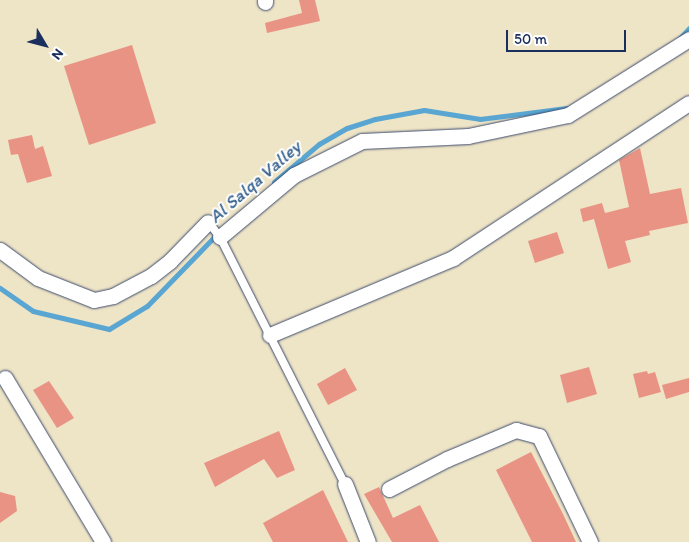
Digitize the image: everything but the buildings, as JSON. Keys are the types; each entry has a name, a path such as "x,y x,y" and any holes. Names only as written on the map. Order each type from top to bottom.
{"street":[{"path":"220,237 294,175 362,141 468,136 568,116 689,38"},
{"path":"270,336 452,258 689,103"},
{"path":"0,250 38,278 94,300 113,296 151,276 170,261 208,222"},
{"path":"5,378 103,542"},
{"path":"389,489 447,459 516,430 539,436 590,542"},
{"path":"345,484 368,542"}],"lane":[{"path":"208,222 220,237 345,484"}],"waterway":[{"name":"Al Salqa Valley","path":"681,37 689,28"},
{"name":"Al Salqa Valley","path":"274,182 319,144 347,128 375,119 424,110 480,119 566,108"},
{"name":"Al Salqa Valley","path":"0,288 33,311 109,329 147,306 216,235"}]}
